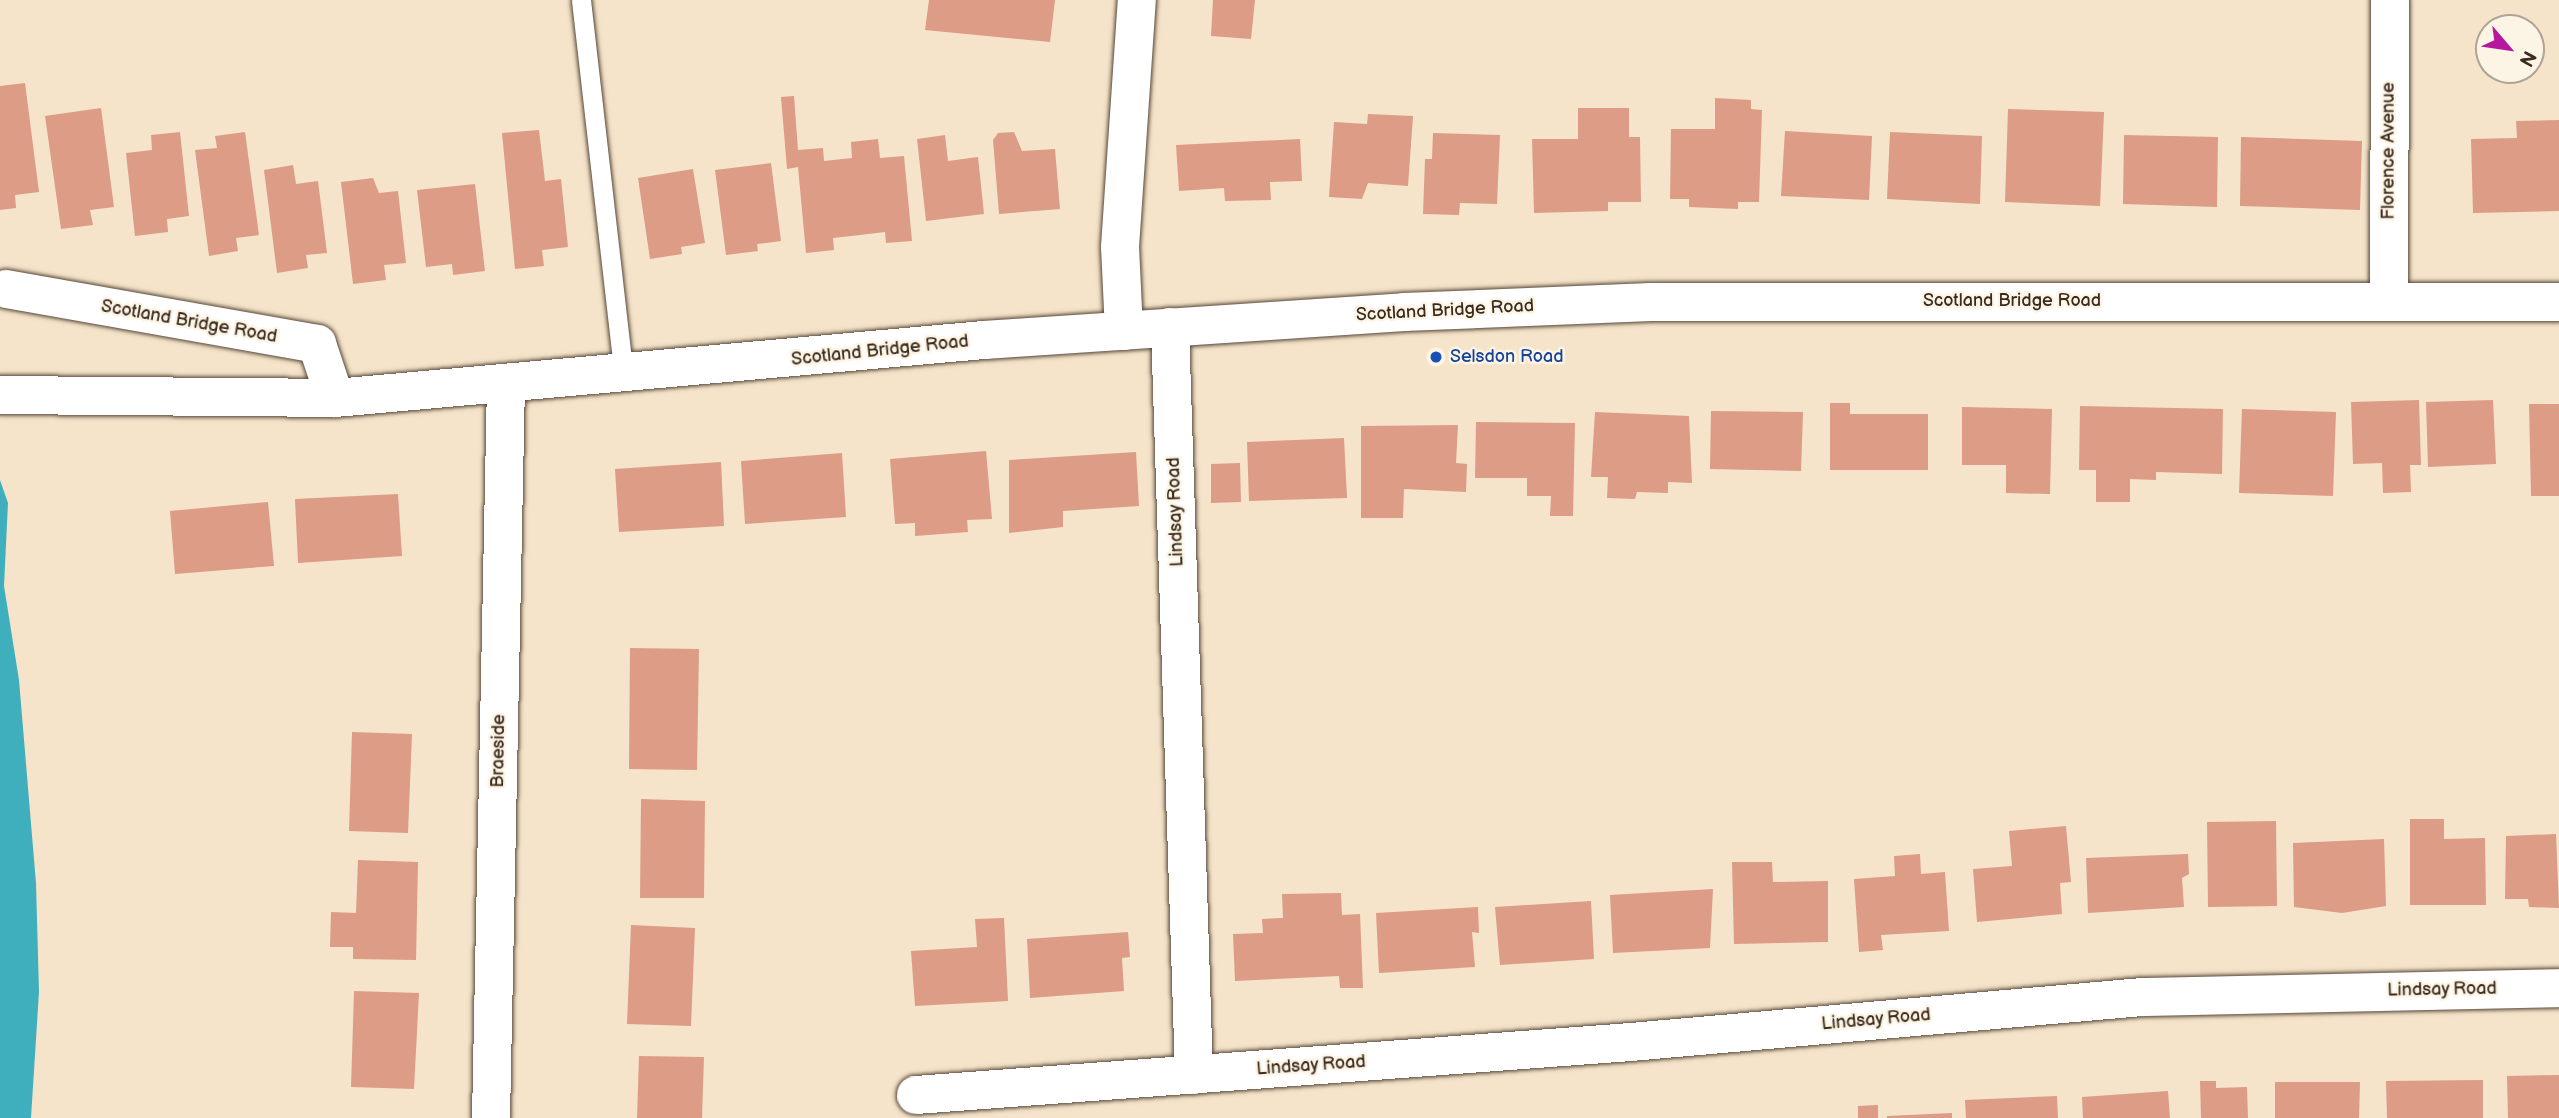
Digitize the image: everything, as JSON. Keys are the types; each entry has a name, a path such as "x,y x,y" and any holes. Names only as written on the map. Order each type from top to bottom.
{"street":[{"path":"1124,331 1121,247 1137,0"},
{"name":"Florence Avenue","path":"2389,301 2390,0"},
{"name":"Scotland Bridge Road","path":"6,289 317,344 335,398"},
{"name":"Scotland Bridge Road","path":"0,395 335,398 624,376 1170,327 1651,302 2559,302"},
{"name":"Lindsay Road","path":"1170,327 1194,1075"},
{"name":"Braeside","path":"491,1118 506,385"},
{"name":"Lindsay Road","path":"916,1095 1194,1075 2143,997 2559,988"}],"lane":[{"path":"581,0 624,376"}],"water":[{"path":"0,480 8,503 4,586 19,680 36,883 39,992 31,1118 0,1118"}],"building":[{"path":"929,0 1055,0 1050,42 925,30"},
{"path":"1213,0 1255,0 1251,39 1211,36"},
{"path":"25,83 39,192 15,195 16,208 0,210 0,86"},
{"path":"794,96 798,150 823,148 824,161 852,158 851,142 878,139 880,158 904,156 912,241 886,243 885,232 833,238 834,250 806,253 798,167 787,169 781,97"},
{"path":"1715,98 1751,100 1751,109 1762,110 1759,202 1738,202 1738,209 1689,207 1689,199 1670,199 1671,129 1715,129"},
{"path":"101,108 114,207 90,210 93,225 61,229 45,116"},
{"path":"1578,108 1629,108 1629,137 1640,137 1641,202 1608,202 1608,211 1534,213 1532,139 1578,139"},
{"path":"2008,109 2104,112 2100,206 2005,202"},
{"path":"1368,114 1413,116 1408,186 1368,183 1362,199 1329,197 1334,122 1367,124"},
{"path":"2559,120 2559,211 2473,213 2471,139 2517,138 2516,121"},
{"path":"539,130 545,181 561,179 568,247 542,250 544,266 515,269 502,133"},
{"path":"1785,131 1872,136 1869,200 1781,196"},
{"path":"180,132 189,216 167,219 168,232 135,236 126,153 152,150 151,135"},
{"path":"245,132 259,235 236,238 238,251 209,256 195,150 217,148 215,136"},
{"path":"1014,132 1022,151 1055,149 1060,209 999,214 993,140 998,133"},
{"path":"1890,132 1982,136 1980,204 1887,199"},
{"path":"1433,133 1500,135 1497,204 1460,203 1459,215 1423,214 1425,159 1432,159"},
{"path":"945,135 948,161 978,157 984,214 926,221 917,139"},
{"path":"2124,135 2218,137 2217,207 2123,204"},
{"path":"2241,137 2362,141 2360,210 2240,206"},
{"path":"1300,139 1302,181 1270,182 1271,200 1225,201 1224,188 1179,191 1176,145"},
{"path":"771,163 781,241 757,244 758,251 726,255 715,170"},
{"path":"293,165 296,184 318,181 327,253 306,255 308,268 277,273 264,170"},
{"path":"693,169 705,243 681,247 682,254 650,259 638,178"},
{"path":"373,178 379,193 398,191 406,263 384,265 386,280 353,284 341,182"},
{"path":"475,184 485,271 453,275 452,264 426,267 417,190"},
{"path":"2419,400 2421,465 2410,465 2411,492 2383,493 2382,463 2353,464 2351,402"},
{"path":"2493,400 2496,464 2428,467 2426,402"},
{"path":"1830,403 1850,403 1850,414 1928,414 1928,470 1830,470"},
{"path":"2529,404 2559,404 2559,496 2531,496"},
{"path":"2080,406 2223,409 2222,474 2156,472 2156,480 2130,479 2130,502 2096,502 2096,470 2079,470"},
{"path":"1962,407 2052,409 2050,494 2006,493 2006,465 1962,465"},
{"path":"2242,409 2336,412 2333,496 2239,493"},
{"path":"1711,411 1803,412 1801,471 1710,469"},
{"path":"1595,412 1689,416 1692,483 1668,482 1668,493 1637,492 1635,499 1607,498 1608,477 1591,477"},
{"path":"1476,422 1575,423 1573,516 1550,516 1551,496 1527,496 1527,478 1475,478"},
{"path":"1458,425 1456,463 1467,464 1466,492 1404,489 1403,518 1361,518 1361,426"},
{"path":"1344,438 1347,498 1249,501 1247,442"},
{"path":"986,451 992,519 967,520 968,532 915,536 915,523 895,524 890,459"},
{"path":"1136,452 1139,506 1063,511 1063,527 1009,533 1009,460"},
{"path":"842,453 846,517 745,524 741,461"},
{"path":"721,462 724,526 619,532 615,469"},
{"path":"1240,463 1241,502 1211,503 1211,464"},
{"path":"398,494 402,556 298,563 295,499"},
{"path":"268,502 274,566 175,574 170,511"},
{"path":"630,648 699,649 697,770 629,769"},
{"path":"352,732 412,734 408,833 349,831"},
{"path":"641,799 705,801 704,898 640,898"},
{"path":"2410,819 2444,819 2444,839 2485,838 2486,905 2410,905"},
{"path":"2276,821 2277,906 2208,907 2207,822"},
{"path":"2066,826 2071,882 2060,883 2062,914 1977,922 1973,869 2012,866 2009,831"},
{"path":"2556,834 2559,908 2529,907 2528,899 2505,899 2506,836"},
{"path":"2384,839 2386,906 2342,913 2294,907 2293,843"},
{"path":"1920,854 1921,874 1945,872 1949,931 1881,935 1883,950 1859,952 1854,879 1895,876 1894,856"},
{"path":"2188,854 2189,874 2182,878 2184,907 2088,913 2086,858"},
{"path":"358,860 418,862 416,960 353,959 353,947 330,947 331,912 356,913"},
{"path":"1732,862 1772,862 1773,882 1828,881 1828,942 1734,944"},
{"path":"1713,889 1710,948 1613,953 1610,895"},
{"path":"1341,893 1342,915 1360,914 1363,988 1340,988 1339,976 1235,981 1233,934 1263,933 1262,919 1283,918 1282,894"},
{"path":"1591,901 1594,959 1500,965 1495,907"},
{"path":"1478,907 1479,933 1472,932 1475,967 1379,973 1376,913"},
{"path":"1004,918 1008,1001 915,1006 911,951 977,947 975,919"},
{"path":"631,925 695,928 691,1026 627,1024"},
{"path":"1128,932 1130,957 1122,958 1124,991 1030,998 1027,939"},
{"path":"354,991 419,993 414,1089 351,1087"},
{"path":"639,1056 704,1057 702,1118 637,1118"},
{"path":"2559,1075 2559,1118 2508,1118 2507,1076"},
{"path":"2483,1080 2483,1118 2387,1118 2386,1081"},
{"path":"2200,1081 2216,1081 2216,1088 2247,1087 2248,1118 2201,1118"},
{"path":"2275,1082 2360,1082 2359,1118 2275,1118"},
{"path":"2168,1091 2170,1118 2083,1118 2082,1097"},
{"path":"2057,1096 2058,1118 1966,1118 1965,1100"},
{"path":"1878,1105 1878,1118 1858,1118 1858,1106"},
{"path":"1952,1113 1952,1118 1887,1118 1887,1116"}],"place":[{"name":"Selsdon Road","path":"1436,357"}]}
